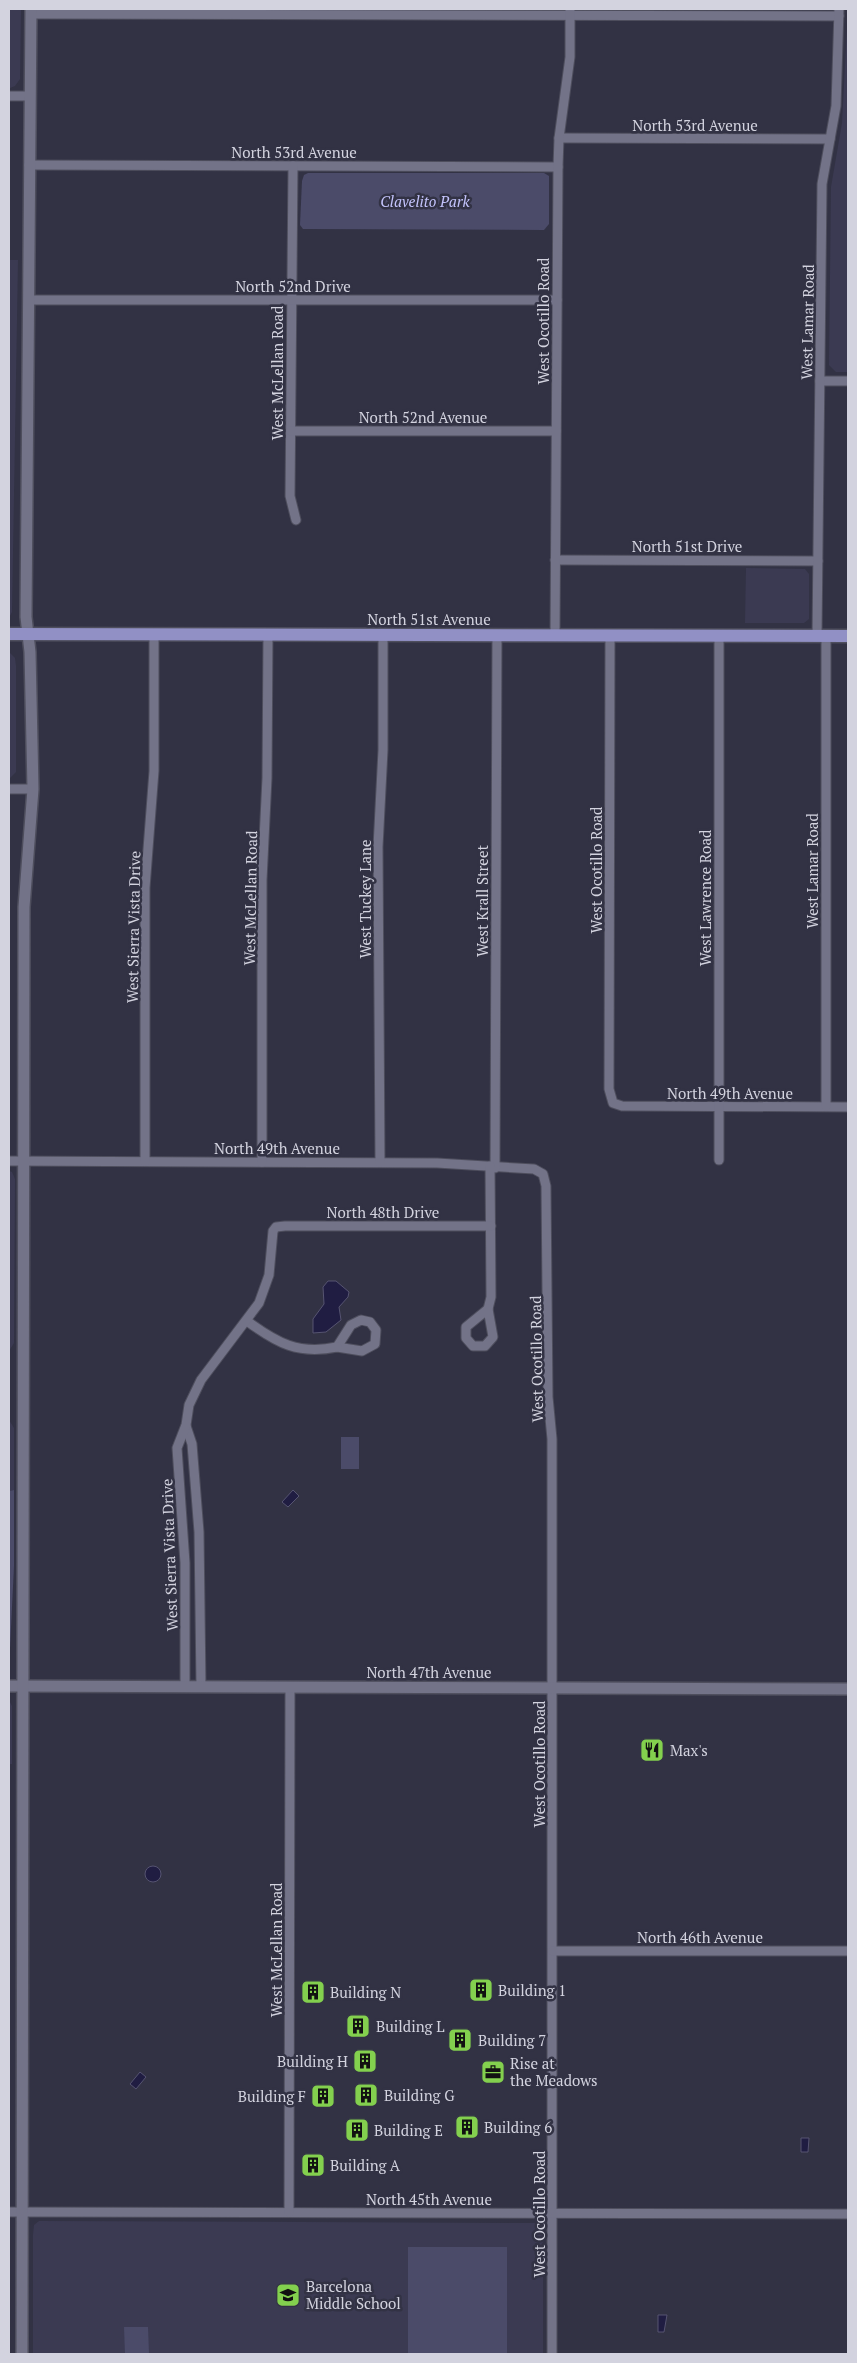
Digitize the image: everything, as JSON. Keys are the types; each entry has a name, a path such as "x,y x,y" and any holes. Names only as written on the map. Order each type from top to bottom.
{"main road":[{"name":"North 51st Avenue","path":"9,634 848,636"}],"street":[{"path":"22,2354 24,907 33,789 26,617 31,12 839,12"},
{"name":"West Ocotillo Road","path":"555,635 558,167 559,138 567,84 570,12"},
{"name":"West Lamar Road","path":"826,1106 822,636 818,561 822,184 836,106 839,12"},
{"path":"9,96 30,96"},
{"name":"North 53rd Avenue","path":"559,138 830,139"},
{"name":"North 53rd Avenue","path":"29,165 558,167"},
{"name":"West McLellan Road","path":"293,166 290,496 296,520"},
{"name":"North 52nd Drive","path":"29,300 557,300"},
{"path":"820,380 848,380"},
{"name":"North 52nd Avenue","path":"291,431 556,431"},
{"name":"North 51st Drive","path":"555,560 818,561"},
{"name":"West Sierra Vista Drive","path":"145,1161 145,888 154,771 154,634"},
{"name":"West McLellan Road","path":"262,1162 262,880 267,778 268,635"},
{"name":"West Tuckey Lane","path":"380,1162 378,847 383,750 383,635"},
{"name":"West Krall Street","path":"488,1308 491,1297 493,1167 497,635"},
{"name":"West Ocotillo Road","path":"610,636 609,1089 613,1103"},
{"name":"West Lawrence Road","path":"719,636 720,1160"},
{"path":"9,788 33,789"},
{"name":"North 49th Avenue","path":"613,1103 622,1106 848,1107"},
{"name":"North 49th Avenue","path":"9,1160 380,1162 534,1169 543,1174"},
{"name":"West Ocotillo Road","path":"543,1174 546,1186 548,1396 552,1439 552,2354"},
{"name":"North 48th Drive","path":"276,1227 491,1226"},
{"name":"West Sierra Vista Drive","path":"185,1686 185,1562 177,1448 186,1425 189,1405 201,1380 259,1303 267,1283 272,1237 276,1227"},
{"path":"247,1321 272,1338 296,1348 313,1351 336,1347 367,1350 376,1341 376,1330 367,1321 355,1322 336,1347"},
{"name":"West Sierra Vista Drive","path":"186,1425 192,1444 198,1532 201,1686"},
{"name":"North 47th Avenue","path":"9,1686 848,1689"},
{"name":"West McLellan Road","path":"289,2212 290,1687"},
{"name":"North 46th Avenue","path":"552,1950 848,1951"},
{"name":"North 45th Avenue","path":"9,2212 848,2214"}],"shaded area":[{"path":"9,9 21,9 20,79 15,86 10,88"},
{"path":"848,9 848,372 836,372 829,365 831,187 842,123"},
{"path":"9,260 18,260 12,612 9,618"},
{"path":"746,568 805,569 809,574 809,619 804,623 745,623"},
{"path":"9,652 15,658 16,666 16,772 9,779"},
{"path":"9,1171 12,1172 15,1179 14,1343 9,1351"},
{"path":"328,1281 336,1281 349,1292 348,1297 339,1307 341,1320 326,1332 313,1333 313,1319 324,1304 323,1287"},
{"path":"9,1420 14,1428 14,1490 10,1491 9,1491"},
{"path":"293,1490 299,1496 288,1507 282,1502"},
{"path":"9,1700 12,1706 12,1764 9,1764"},
{"path":"153,1866 159,1868 161,1874 159,1880 153,1882 147,1880 145,1874 147,1868"},
{"path":"140,2072 146,2077 136,2089 130,2084"},
{"path":"801,2138 809,2138 808,2152 801,2152"},
{"name":"Barcelona Middle School","path":"39,2221 538,2223 543,2228 543,2354 33,2354 33,2235 34,2225"},
{"path":"658,2315 667,2315 664,2332 658,2332"}],"green space":[{"name":"Clavelito Park","path":"308,173 544,173 549,176 549,224 544,230 303,229 300,225 302,181 304,175"},
{"path":"341,1437 359,1437 359,1469 341,1469"},
{"path":"14,1490 14,1566 9,1669 9,1491"},
{"path":"408,2247 507,2247 507,2354 408,2354"},
{"path":"124,2327 148,2327 149,2354 125,2354"}],"place":[{"name":"Max's","path":"652,1750"},
{"name":"Building 1","path":"481,1990"},
{"name":"Building N","path":"313,1992"},
{"name":"Building L","path":"358,2026"},
{"name":"Building 7","path":"460,2040"},
{"name":"Building H","path":"365,2061"},
{"name":"Rise at the Meadows","path":"493,2072"},
{"name":"Building G","path":"366,2095"},
{"name":"Building F","path":"323,2096"},
{"name":"Building 6","path":"467,2127"},
{"name":"Building E","path":"357,2130"},
{"name":"Building A","path":"313,2165"},
{"name":"Barcelona Middle School","path":"288,2295"}]}
